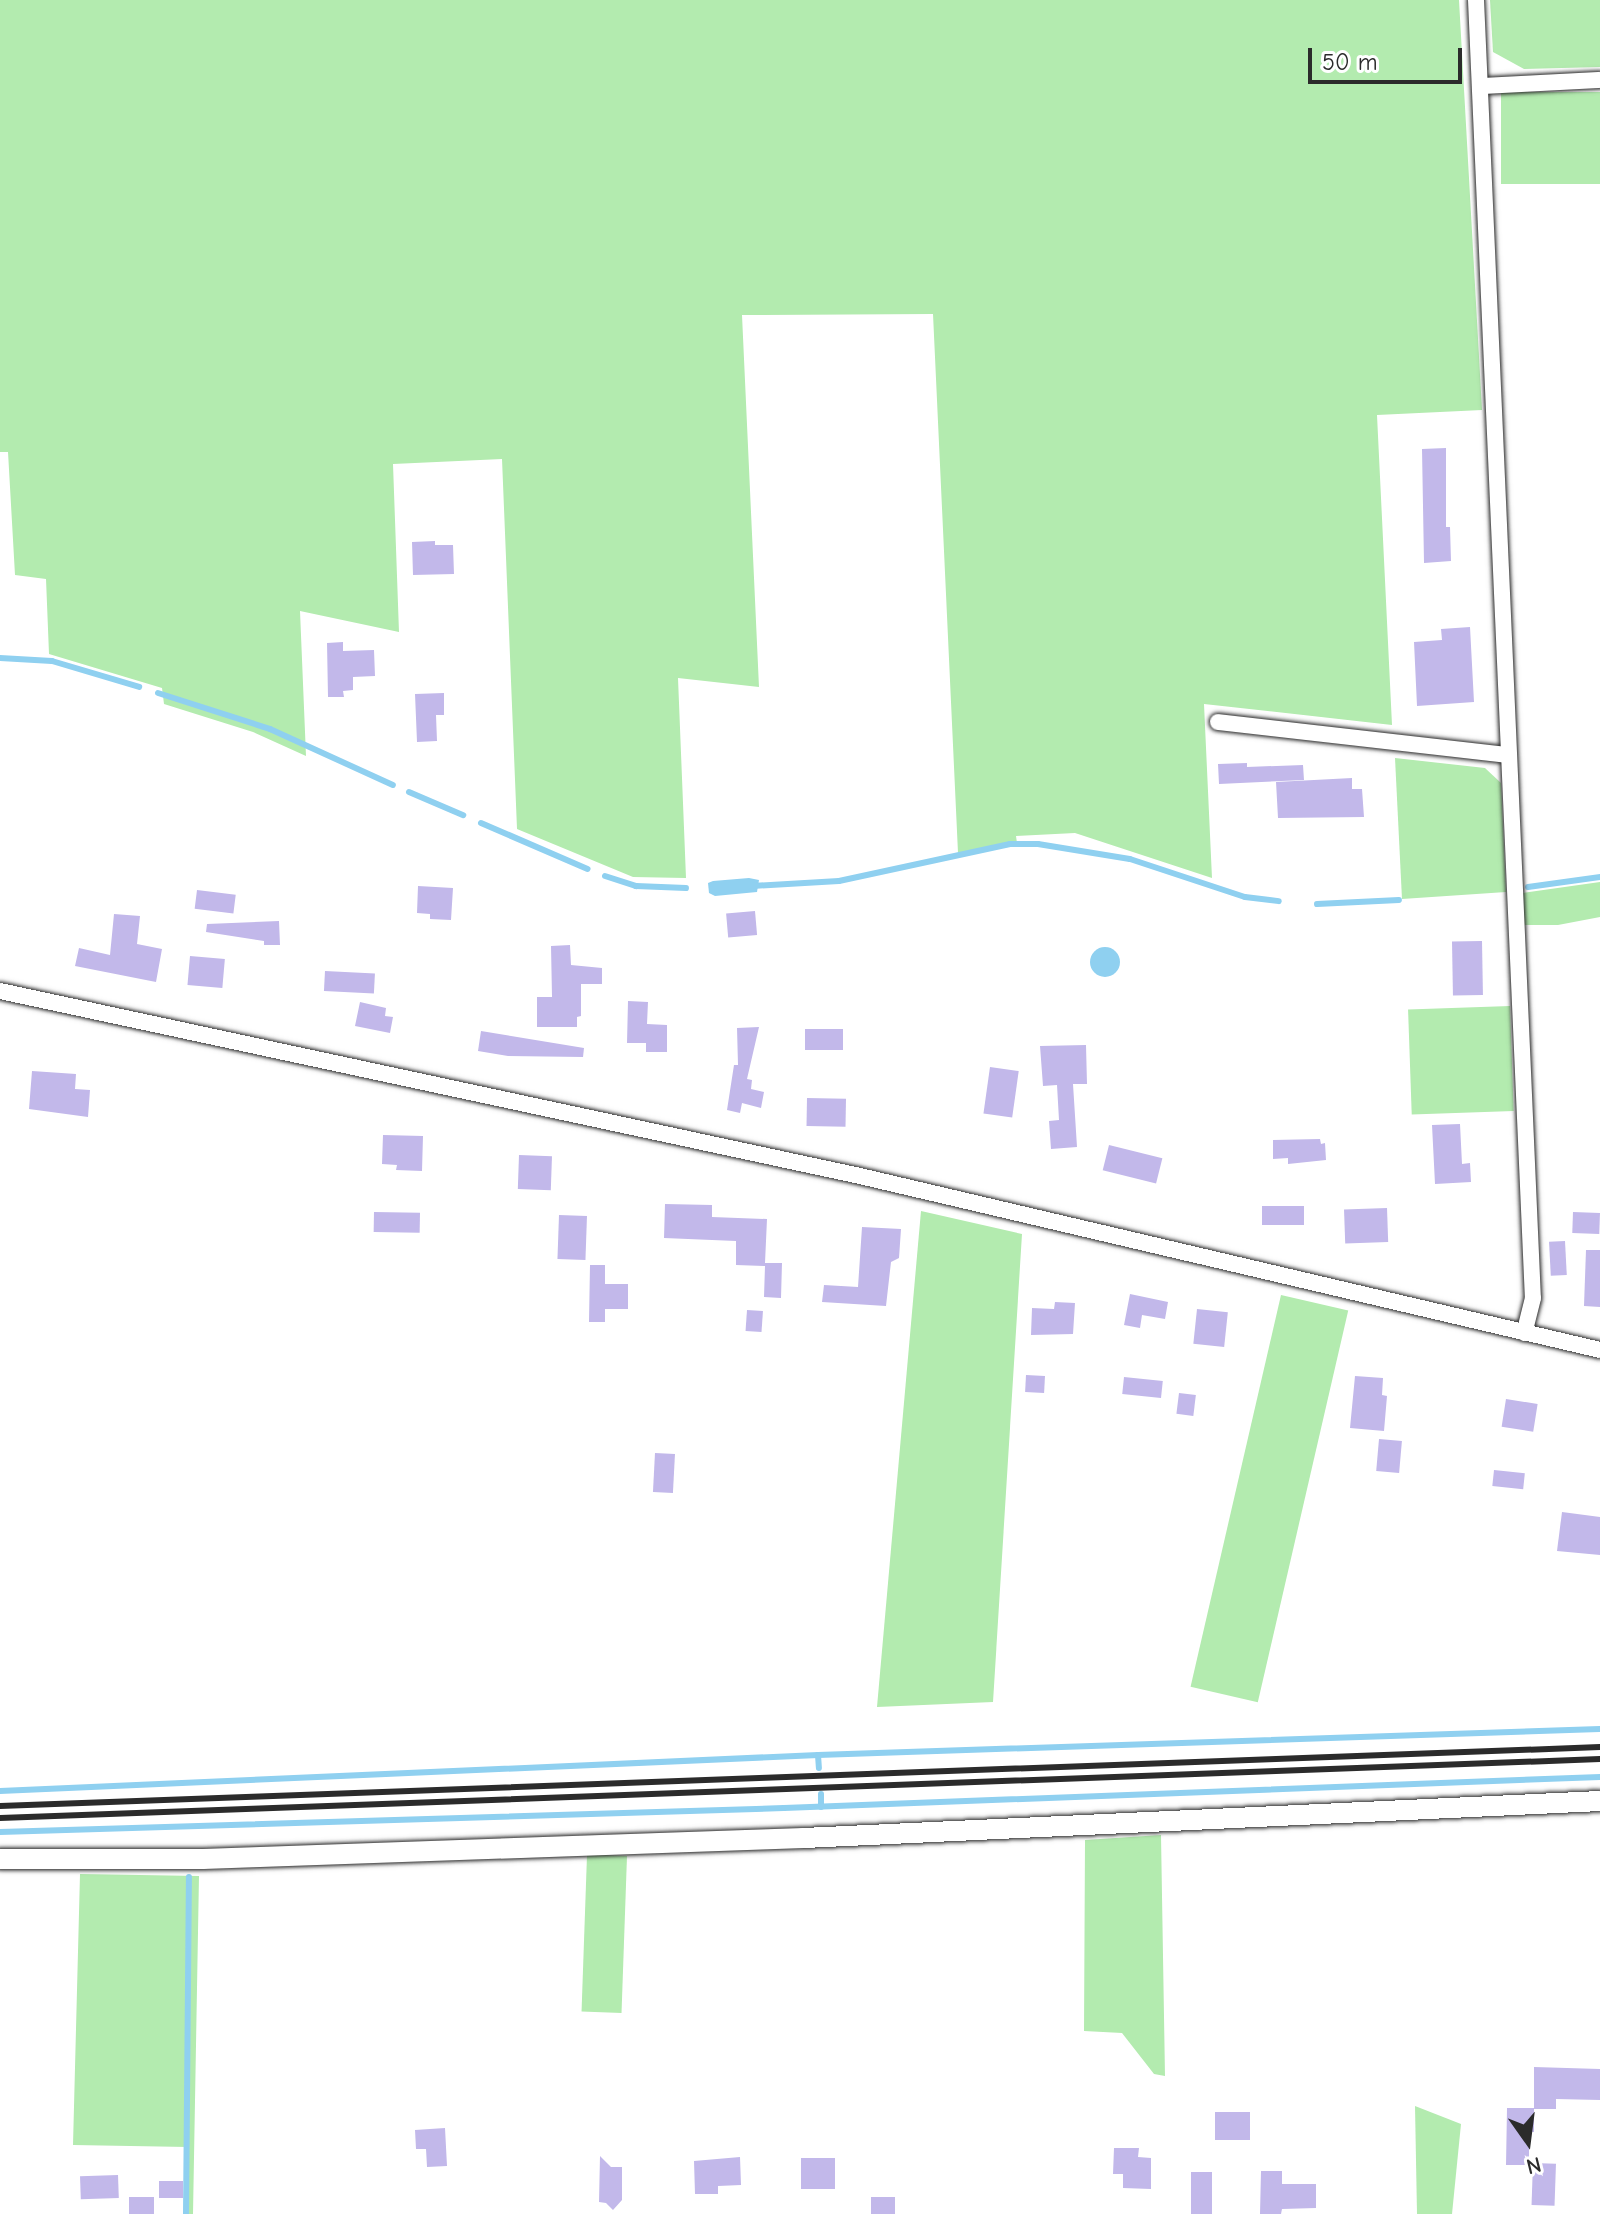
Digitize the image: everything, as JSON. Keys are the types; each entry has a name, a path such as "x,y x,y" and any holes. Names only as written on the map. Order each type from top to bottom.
{"street":[{"path":"1476,0 1533,1298 1524,1333"},
{"path":"1481,86 1600,80"},
{"path":"1218,722 1507,755"},
{"path":"0,991 860,1176 1600,1350"},
{"path":"0,1859 203,1859 778,1839 1600,1801"}],"green space":[{"path":"0,0 1459,0 1482,410 1377,415 1392,725 1204,704 1212,878 1075,833 1016,836 1017,843 958,853 933,314 742,315 759,687 678,678 686,878 633,877 517,829 502,459 393,464 399,632 300,611 306,756 253,732 164,704 162,688 49,654 46,579 15,575 8,452 0,452"},
{"path":"1490,0 1600,0 1600,67 1524,69 1493,52"},
{"path":"1501,92 1600,92 1600,184 1501,184"},
{"path":"1395,758 1485,768 1501,783 1506,892 1402,899"},
{"path":"1600,882 1600,917 1558,925 1524,925 1523,893"},
{"path":"1510,1006 1514,1111 1412,1114 1408,1010"},
{"path":"921,1211 1022,1234 993,1702 877,1707"},
{"path":"1281,1295 1348,1311 1258,1702 1191,1687"},
{"path":"1161,1835 1165,2076 1154,2074 1122,2033 1084,2031 1085,1840"},
{"path":"587,1855 627,1856 622,2013 582,2012"},
{"path":"80,1874 199,1876 193,2214 187,2214 188,2147 73,2145"},
{"path":"1415,2106 1461,2124 1452,2214 1417,2214"}],"water":[{"path":"759,880 757,892 715,896 709,893 708,883 713,881"},
{"path":"1105,947 1111,948 1119,956 1119,968 1111,976 1105,977 1099,976 1091,968 1090,962 1091,956 1099,948"}],"building":[{"path":"1446,448 1446,527 1450,527 1451,561 1424,563 1422,449"},
{"path":"435,541 435,545 453,545 454,574 413,575 412,542"},
{"path":"1470,627 1474,702 1417,706 1414,642 1442,640 1441,629"},
{"path":"343,642 343,651 374,650 375,676 353,677 353,690 343,691 344,697 328,697 327,643"},
{"path":"444,693 444,715 436,715 437,741 417,742 415,694"},
{"path":"1247,763 1247,767 1303,765 1304,780 1219,784 1218,764"},
{"path":"1352,778 1352,789 1362,789 1364,817 1278,818 1276,782"},
{"path":"418,886 453,888 451,920 430,919 430,914 417,913"},
{"path":"197,890 236,895 233,914 195,909"},
{"path":"755,911 757,935 728,937 726,914"},
{"path":"114,914 140,916 137,944 162,949 156,982 75,966 79,948 110,955"},
{"path":"279,921 280,945 264,945 264,941 206,932 207,924"},
{"path":"1482,941 1483,995 1453,996 1452,942"},
{"path":"570,945 571,965 602,968 602,984 581,984 581,1016 577,1017 577,1027 537,1027 537,997 552,997 551,946"},
{"path":"190,956 225,959 222,988 187,985"},
{"path":"325,971 375,974 374,994 324,991"},
{"path":"628,1001 648,1002 647,1024 667,1025 667,1052 646,1052 646,1043 627,1043"},
{"path":"360,1002 386,1008 385,1016 393,1017 390,1033 355,1026"},
{"path":"759,1027 747,1079 752,1080 751,1089 764,1092 761,1108 742,1103 740,1113 727,1110 734,1065 738,1065 737,1028"},
{"path":"805,1029 843,1029 843,1050 805,1050"},
{"path":"481,1031 584,1048 583,1057 508,1056 478,1051"},
{"path":"1086,1045 1087,1084 1073,1084 1077,1147 1051,1149 1049,1121 1059,1120 1057,1085 1043,1086 1040,1046"},
{"path":"990,1067 1019,1071 1012,1118 983,1114"},
{"path":"32,1071 76,1074 75,1089 90,1090 88,1117 29,1109"},
{"path":"807,1098 846,1099 846,1127 807,1126"},
{"path":"1460,1124 1462,1164 1470,1163 1471,1182 1435,1184 1432,1125"},
{"path":"383,1135 423,1136 422,1171 396,1170 397,1165 382,1164"},
{"path":"1320,1139 1321,1144 1325,1143 1326,1160 1288,1164 1288,1158 1273,1159 1273,1140"},
{"path":"1109,1145 1162,1158 1156,1184 1103,1170"},
{"path":"519,1155 552,1156 551,1190 518,1189"},
{"path":"665,1204 712,1205 712,1217 767,1219 765,1263 782,1263 781,1298 764,1297 765,1266 736,1265 736,1241 664,1238"},
{"path":"1262,1206 1304,1206 1304,1225 1262,1225"},
{"path":"1387,1208 1388,1242 1345,1243 1344,1210"},
{"path":"374,1212 420,1213 420,1233 374,1232"},
{"path":"1573,1212 1600,1213 1599,1234 1572,1233"},
{"path":"559,1215 587,1216 585,1260 557,1259"},
{"path":"862,1227 901,1229 899,1258 891,1262 886,1306 822,1302 824,1285 858,1287"},
{"path":"1565,1241 1567,1275 1551,1276 1549,1242"},
{"path":"1586,1250 1600,1250 1600,1307 1584,1306"},
{"path":"590,1265 605,1265 605,1284 628,1284 628,1309 605,1309 605,1322 589,1322"},
{"path":"1130,1294 1168,1302 1165,1319 1142,1315 1140,1328 1124,1325"},
{"path":"1055,1302 1075,1303 1073,1334 1031,1335 1032,1308 1054,1309"},
{"path":"1197,1309 1228,1312 1224,1347 1193,1344"},
{"path":"747,1310 763,1311 761,1332 746,1331"},
{"path":"1026,1375 1045,1376 1044,1393 1025,1392"},
{"path":"1355,1376 1383,1378 1382,1395 1387,1396 1384,1431 1350,1428"},
{"path":"1124,1377 1163,1381 1161,1398 1122,1394"},
{"path":"1179,1393 1196,1395 1193,1416 1176,1414"},
{"path":"1506,1399 1538,1404 1533,1432 1502,1427"},
{"path":"1379,1439 1402,1441 1399,1473 1376,1471"},
{"path":"655,1453 675,1454 673,1493 653,1492"},
{"path":"1494,1470 1525,1473 1523,1489 1492,1486"},
{"path":"1562,1512 1600,1517 1600,1555 1557,1551"},
{"path":"1534,2067 1600,2069 1600,2100 1556,2099 1556,2109 1534,2109 1534,2132 1529,2132 1529,2165 1506,2165 1507,2108 1534,2108"},
{"path":"1215,2112 1250,2112 1250,2140 1215,2140"},
{"path":"445,2128 447,2166 427,2167 426,2149 416,2149 415,2130"},
{"path":"1114,2148 1139,2148 1138,2157 1151,2158 1151,2189 1123,2188 1123,2174 1113,2174"},
{"path":"600,2156 611,2167 622,2167 622,2200 613,2210 606,2203 599,2202"},
{"path":"740,2157 741,2185 718,2186 718,2194 695,2194 694,2161"},
{"path":"801,2158 835,2158 835,2189 801,2189"},
{"path":"1533,2163 1556,2164 1555,2206 1532,2205"},
{"path":"1261,2171 1282,2171 1282,2184 1316,2184 1316,2208 1282,2209 1281,2214 1260,2214"},
{"path":"1191,2172 1212,2172 1212,2214 1191,2214"},
{"path":"118,2175 119,2198 81,2199 80,2176"},
{"path":"159,2181 183,2181 183,2198 159,2198"},
{"path":"129,2197 154,2197 154,2214 129,2214"},
{"path":"871,2197 895,2197 895,2214 871,2214"}],"waterway":[{"path":"0,658 52,661 139,687"},
{"path":"158,693 270,729 393,785"},
{"path":"409,792 463,815"},
{"path":"481,823 588,869"},
{"path":"752,886 839,881 1010,844 1038,844 1130,859 1245,897 1279,901"},
{"path":"605,876 636,886 686,888"},
{"path":"1528,887 1600,877"},
{"path":"1317,904 1399,900"},
{"path":"0,1791 818,1755 1600,1729"},
{"path":"818,1755 819,1768"},
{"path":"0,1832 784,1808 1600,1777"},
{"path":"821,1794 821,1807"},
{"path":"186,2214 189,1877"}],"railway":[{"path":"0,1806 1600,1747"},
{"path":"0,1818 1600,1759"}]}
